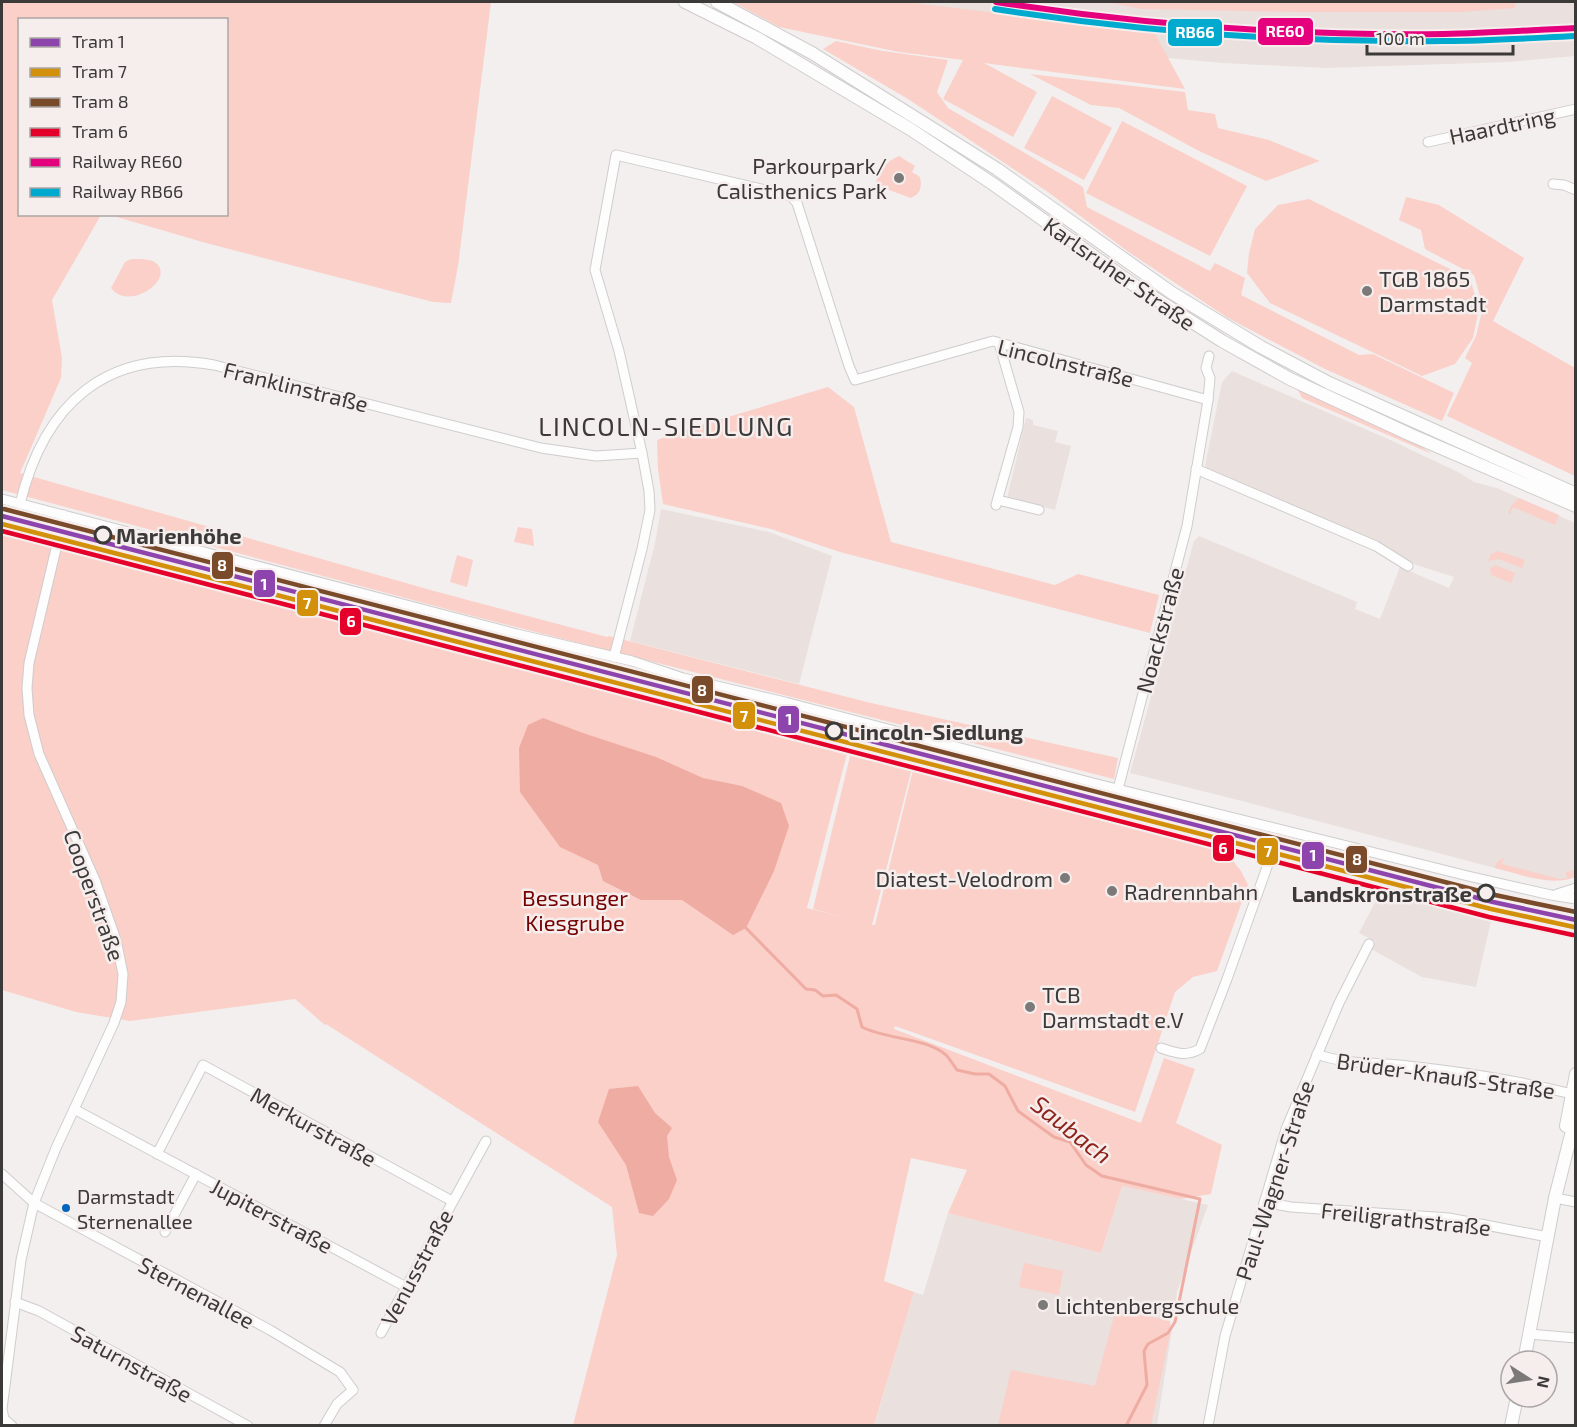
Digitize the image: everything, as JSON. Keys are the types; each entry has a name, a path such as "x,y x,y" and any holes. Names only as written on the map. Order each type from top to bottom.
{"main road":[{"name":"Karlsruher Straße","path":"686,2 757,38 910,129 993,184 1164,305 1222,341 1320,393 1482,467 1575,506"},
{"name":"Karlsruher Straße","path":"717,2 812,53 968,150 1172,293 1261,347 1329,383 1575,494"},
{"path":"1526,1349 1574,1094 1575,1074"},
{"path":"1555,1198 1575,1115"},
{"path":"1511,1425 1514,1409"}],"street":[{"name":"Haardtring","path":"1428,142 1575,109"},
{"name":"Lincolnstraße","path":"642,453 619,351 595,270 616,155 791,195 797,203 855,380 993,341 1208,400"},
{"path":"1553,184 1564,185 1575,190"},
{"path":"999,343 1019,412 1018,427 997,503 1039,510"},
{"name":"Noackstraße","path":"1118,789 1187,526 1208,400 1210,378 1206,368 1209,356"},
{"name":"Franklinstraße","path":"20,504 28,474 39,448 59,416 76,397 118,373 136,366 165,361 214,365 541,448 596,456 642,453"},
{"path":"614,657 650,510 642,453"},
{"path":"1196,469 1376,546 1408,566"},
{"path":"2,499 505,632 614,657 694,681 1118,789 1551,895 1575,898"},
{"name":"Cooperstraße","path":"2,1409 21,1260 34,1203 114,1023 121,1002 123,974 116,940 95,880 39,754 28,716 29,663 64,515"},
{"path":"1161,1048 1182,1055 1191,1054 1200,1049 1272,853 1575,932"},
{"path":"1551,895 1575,888"},
{"path":"1551,895 1575,906"},
{"name":"Paul-Wagner-Straße","path":"1208,1425 1225,1336 1286,1129 1339,1003 1369,944"},
{"name":"Brüder-Knauß-Straße","path":"1317,1054 1336,1059 1407,1065 1468,1074 1574,1094"},
{"name":"Merkurstraße","path":"157,1154 203,1065 452,1201"},
{"name":"Jupiterstraße","path":"74,1109 406,1287"},
{"path":"452,1201 486,1141"},
{"name":"Sternenallee","path":"2,1174 34,1203 270,1330 340,1372 353,1390 337,1404 324,1425"},
{"path":"165,1232 196,1174"},
{"path":"1555,1198 1575,1202"},
{"name":"Venusstraße","path":"381,1333 452,1201"},
{"name":"Freiligrathstraße","path":"1264,1202 1291,1207 1449,1218 1548,1238"},
{"name":"Saturnstraße","path":"15,1302 39,1311 248,1425"},
{"path":"1529,1334 1575,1338"},
{"path":"2,1409 4,1419 12,1425"}],"shaded area":[{"path":"840,2 1575,2 1575,56 1508,62 1326,68 1223,63 1080,50"},
{"path":"1232,371 1388,439 1474,482 1497,488 1575,523 1575,877 1565,880 1547,880 1495,868 1130,773 1194,541 1199,536 1357,602 1355,609 1380,619 1400,567 1449,588 1454,577 1416,565 1388,547 1208,469 1205,466 1222,382"},
{"path":"1026,418 1033,420 1033,425 1058,431 1055,442 1071,446 1055,510 1007,498"},
{"path":"661,509 769,532 832,556 799,684 630,641 655,543"},
{"path":"543,718 656,757 703,778 742,786 781,803 789,826 774,871 746,928 733,935 682,900 641,900 603,881 598,865 560,847 520,792 519,748 528,725"},
{"path":"1381,891 1491,921 1476,987 1422,977 1371,949 1375,941 1359,933"},
{"path":"638,1086 655,1113 672,1128 667,1136 669,1157 677,1180 669,1199 653,1216 639,1213 626,1165 598,1122 609,1089"},
{"name":"Lichtenbergschule","path":"1122,1186 1208,1205 1177,1292 1174,1315 1170,1315 1168,1328 1172,1329 1157,1425 874,1426 914,1292 923,1295 948,1213 1101,1253"}],"green space":[{"path":"2,2 491,2 458,266 451,303 433,302 206,243 113,216 228,216 228,18 18,18 18,216 100,216 52,300 62,358 61,378 20,473 434,591 607,637 871,703 1118,758 1114,779 465,614 2,490"},
{"path":"733,2 905,2 1154,32 1185,89 984,63 1037,92 1013,137 943,99 963,60 899,52 779,27"},
{"path":"1107,2 1515,2 1515,8 1461,12 1303,12 1141,9"},
{"path":"836,41 883,51 948,60 937,92 948,108 1083,187 1087,207 1210,271 1215,263 1245,278 1241,295 1359,355 1373,354 1454,393 1442,421 1325,369 1228,318 1130,253 1048,192 908,99 823,49"},
{"path":"1030,74 1185,92 1188,110 1215,114 1218,128 1269,140 1320,161 1266,181 1201,152 1119,108 1091,105"},
{"path":"1052,96 1112,128 1084,180 1024,148"},
{"path":"1122,121 1247,186 1210,256 1086,193"},
{"name":"Parkourpark/ Calisthenics Park","path":"899,156 915,166 912,172 920,177 920,189 911,198 875,185 884,168"},
{"path":"1406,197 1439,205 1524,258 1493,321 1575,368 1575,476 1447,416 1472,363 1465,358 1476,336 1483,307 1474,275 1425,249 1421,230 1399,220"},
{"name":"TGB 1865 Darmstadt","path":"1309,199 1470,279 1479,308 1473,338 1455,364 1422,376 1270,303 1247,273 1255,229 1278,205"},
{"path":"131,259 146,259 156,263 161,272 159,279 146,292 127,296 118,294 111,288 125,262"},
{"path":"828,387 854,407 891,542 1055,585 1078,574 1159,595 1150,633 840,552 771,529 663,504 657,440"},
{"path":"1297,388 1417,444 1432,454 1302,398"},
{"path":"1519,498 1559,515 1555,525 1513,507 1510,514 1508,513"},
{"path":"518,527 532,529 534,546 514,542"},
{"name":"Bessunger Kiesgrube","path":"2,533 510,667 518,661 527,663 530,659 848,742 846,749 848,750 807,908 846,918 813,909 853,744 914,760 872,925 875,925 914,766 1220,844 1241,871 1248,885 1217,971 1193,977 1175,992 1135,1112 895,1026 894,1029 1141,1123 1164,1058 1195,1069 1176,1123 1222,1145 1211,1194 1181,1199 1122,1186 1101,1253 948,1213 967,1170 911,1158 884,1281 914,1292 874,1425 573,1425 617,1255 612,1207 325,1025 295,999 130,1021 76,1012 2,990"},
{"path":"1498,551 1525,560 1522,568 1499,559 1488,561 1491,554"},
{"path":"457,555 473,560 467,587 450,582"},
{"path":"1495,565 1515,573 1511,583 1491,575 1490,569"},
{"path":"1504,858 1502,864 1560,879 1567,878 1566,872 1575,870 1575,877 1556,881 1545,880 1495,868 1497,862"},
{"path":"1024,1263 1063,1271 1059,1295 1019,1287"},
{"path":"1116,1309 1170,1321 1171,1329 1151,1425 998,1425 1011,1370 1095,1386"}],"waterway":[{"name":"Saubach","path":"746,928 806,989 815,990 823,996 836,995 857,1009 862,1027 937,1049 946,1055 957,1070 989,1074 1005,1086 1018,1111 1054,1137 1070,1142 1086,1165 1102,1176 1200,1199 1175,1322 1168,1333 1148,1344 1144,1351 1147,1385 1126,1426"}],"tram line":[{"name":"8","path":"4,509 1495,895 1576,912"},
{"name":"1","path":"2,516 1493,902 1576,920"},
{"name":"7","path":"2,524 1491,909 1574,927"},
{"name":"6","path":"2,531 1489,917 1573,935"}],"rail line":[{"name":"RE60","path":"996,2 1163,23 1275,31 1444,34 1576,28"},
{"name":"RB66","path":"995,9 1162,30 1275,38 1444,41 1576,36"}],"place":[{"name":"Parkourpark/ Calisthenics Park","path":"899,178"},
{"name":"TGB 1865 Darmstadt","path":"1367,291"},
{"name":"Marienhöhe","path":"103,535"},
{"name":"Lincoln-Siedlung","path":"834,731"},
{"name":"Diatest-Velodrom","path":"1065,878"},
{"name":"Radrennbahn","path":"1112,891"},
{"name":"Landskronstraße","path":"1486,893"},
{"name":"TCB Darmstadt e.V","path":"1030,1007"},
{"name":"Darmstadt Sternenallee","path":"66,1208"},
{"name":"Lichtenbergschule","path":"1043,1305"}],"district":[{"name":"LINCOLN-SIEDLUNG","path":"666,425"}]}
